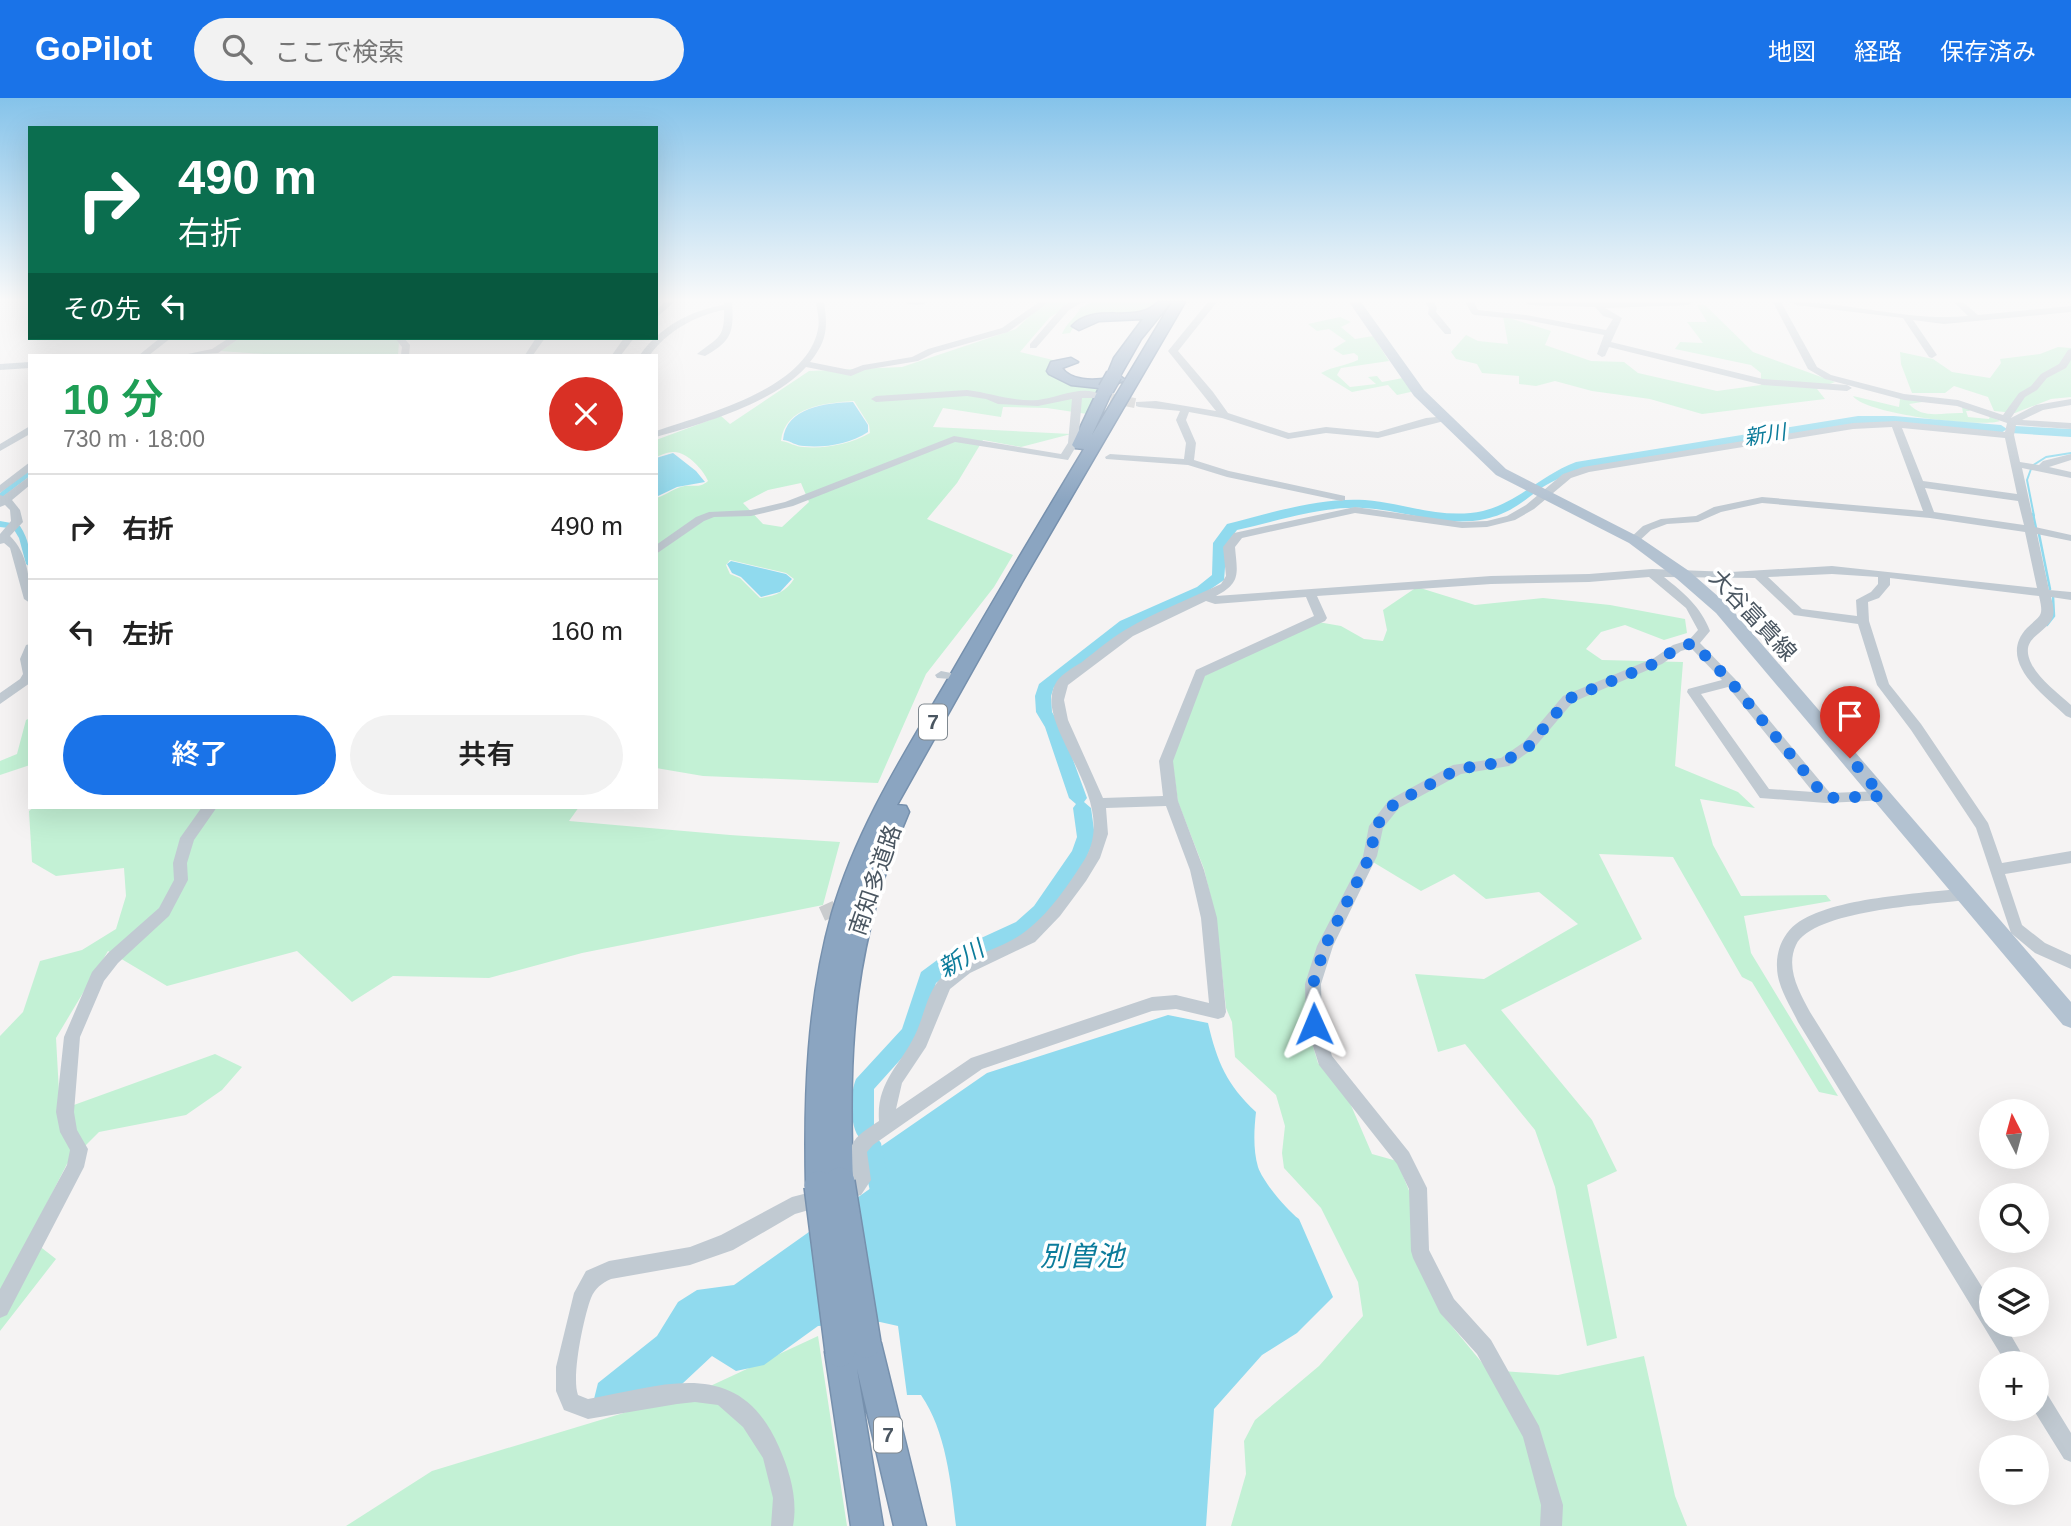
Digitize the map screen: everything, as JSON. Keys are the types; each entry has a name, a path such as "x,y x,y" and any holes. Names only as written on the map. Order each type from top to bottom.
{"highway":[{"path":"1055,369 1054,371 1072,381 1089,384 1113,383 1129,374 1133,369"},
{"path":"1039,538 1037,534 1115,369"},
{"name":"南知多道路","path":"867,1526 853,1348 817,1066 830,965 855,876 870,839 900,780 1137,369"},
{"name":"南知多道路","path":"830,1184 838,1100 841,1016 847,967 874,868 912,785 1139,369"},
{"name":"南知多道路","path":"853,1348 910,1526"}],"main road":[{"name":"大谷富貴線","path":"1399,369 1501,472 1543,496 1634,540 1683,575 1740,629 2071,1018"}],"street":[{"path":"658,433 764,393 798,369"},
{"path":"828,369 851,373 861,369"},
{"path":"1188,369 1224,415"},
{"path":"1706,369 1763,383 1862,387"},
{"path":"1814,369 1828,377 1904,397 1958,402 2008,421 2071,426"},
{"path":"2058,369 2022,395 2008,421 2021,498 2048,610 2046,618 2031,628 2023,640 2021,655 2031,674 2071,713"},
{"path":"876,399 967,393 998,401 1038,403 1105,386"},
{"path":"658,550 699,519 713,514 751,513 789,504 954,439 1064,458 1073,443 1077,394"},
{"path":"2008,421 2035,408 2071,402"},
{"path":"1139,404 1224,415 1288,436 1326,430 1378,435 1426,421 1447,419"},
{"path":"1186,409 1181,420 1191,443 1189,462"},
{"path":"888,1124 886,1112 894,1081 920,1041 945,984 978,963 1030,937 1093,858 1102,834 1098,803 1081,758 1058,716 1056,695 1062,683 1129,633 1225,587 1232,576 1229,547 1238,535 1355,510 1462,525 1487,524 1511,518 1567,476 1587,469 1853,426 1896,424 2009,435"},
{"path":"1896,424 1930,515"},
{"path":"0,448 28,430"},
{"path":"1110,457 1189,462 1227,474 1341,498"},
{"path":"2041,469 2047,463 2071,457"},
{"path":"2016,464 2071,475"},
{"path":"1,498 28,467"},
{"path":"1,498 28,480"},
{"path":"1919,484 2021,498"},
{"path":"1,498 14,505 18,511 17,522 2,539 15,547 28,592"},
{"path":"1634,540 1647,528 1665,521 1699,519 1718,509 1762,500 1930,515 2028,528 2071,538"},
{"path":"1208,597 1215,600 1491,580 1589,578 1652,573 1758,575 1814,570 1884,574 2071,596"},
{"path":"1551,1526 1552,1505 1532,1433 1484,1347 1447,1307 1420,1251 1418,1188 1403,1158 1325,1060 1314,1024 1313,984 1325,946 1370,856 1376,826 1394,804 1458,769 1504,762 1529,746 1568,699 1658,662 1677,648 1693,643 1704,631 1702,621 1692,606 1652,573"},
{"path":"1884,574 1884,585 1875,595 1862,600 1863,621 1883,685 1916,727 1983,827 2016,929 2040,947 2071,962"},
{"path":"1758,575 1798,612 1863,621"},
{"path":"786,1524 779,1471 768,1446 751,1420 722,1396 698,1391 589,1409 571,1404 566,1391 566,1367 583,1293 593,1278 609,1270 690,1256 726,1243 792,1206 855,1189 862,1180 858,1150 867,1139 977,1063 1152,1004 1176,1002 1218,1012 1209,918 1197,870 1171,801 1166,761 1200,673 1321,618 1310,593"},
{"path":"1693,643 1731,682 1826,798"},
{"path":"0,699 24,682 28,676"},
{"path":"1731,682 1693,692 1765,794 1826,798 1882,796"},
{"path":"1098,803 1171,801"},
{"path":"0,1308 75,1167 79,1149 69,1132 65,1112 72,1037 98,977 113,958 164,912 181,880 180,863 187,838 209,809"},
{"path":"1998,869 2071,857"},
{"path":"1965,894 1840,912 1811,922 1793,934 1784,956 1788,985 1804,1017 1979,1300"},
{"path":"2049,1416 2071,1452"}],"green space":[{"path":"1050,369 1101,387 1087,414 1047,408 1003,407 1001,417 943,408 933,427 1071,434 1021,447 983,440 957,483 927,519 1013,555 994,587 926,674 878,783 703,776 658,768 658,497 681,487 700,485 708,481 699,467 683,455 671,452 658,456 658,439 721,416 730,424 809,371","holes":["854,401 869,425 870,433 838,445 800,447 781,441 790,420 798,413 820,405","801,483 809,502 782,527 763,524 743,503 768,490","730,560 786,573 794,579 780,593 760,598 740,578 730,574 726,565"]},
{"path":"1341,369 1337,375 1350,387 1376,384 1368,377 1377,376 1382,382 1403,378 1415,391 1397,395 1388,385 1352,392 1321,373"},
{"path":"1480,369 1632,369 1638,373 1717,391 1761,385 1761,373 1756,369 1798,369 1835,382 1817,389 1825,399 1702,414 1650,399 1592,391 1555,381 1536,386 1519,384 1519,376 1482,373"},
{"path":"1903,369 1947,369 1952,372 1990,378 1997,369 2071,369 2071,397 2051,399 2015,413 1994,411 1988,397 1954,386 1945,393 1912,393"},
{"path":"1853,396 1899,407 1900,399 1929,401 1909,404 1927,414 1963,413 1962,407 1968,408 1968,417 1989,419 1990,416 2000,421 1970,423 1900,414 1862,403"},
{"path":"1417,587 1475,605 1543,598 1610,605 1685,619 1687,633 1664,640 1625,625 1601,632 1586,649 1602,660 1683,662 1675,766 1738,792 1755,808 1700,799 1713,845 1741,896 1826,895 1831,901 1744,916 1751,953 1838,1096 1819,1092 1752,982 1742,977 1673,857 1599,854 1642,939 1501,1010 1592,1120 1617,1171 1587,1185 1617,1338 1587,1346 1555,1187 1535,1130 1465,1044 1438,1052 1415,974 1484,979 1578,924 1539,892 1486,899 1454,874 1421,891 1363,856 1320,943 1307,1026 1318,1063 1350,1103 1372,1154 1397,1161 1410,1193 1441,1313 1488,1370 1558,1375 1644,1356 1675,1496 1687,1526 1231,1526 1246,1474 1244,1441 1255,1420 1319,1366 1363,1316 1358,1282 1321,1208 1284,1168 1282,1153 1285,1126 1276,1095 1235,1057 1232,1022 1226,1008 1216,919 1204,869 1178,802 1172,759 1204,676 1318,622 1341,626 1364,639 1383,641 1387,630 1383,610"},
{"path":"28,719 28,766 0,775 0,761 17,754"},
{"path":"578,809 569,821 840,842 823,905 582,953 489,978 393,976 352,1002 297,951 167,986 108,951 56,1038 60,1110 215,1054 242,1067 222,1090 186,1115 99,1132 67,1164 29,1238 56,1259 0,1331 0,1036 23,1012 40,961 82,950 116,929 126,896 124,868 56,876 32,862 29,811"},
{"path":"818,1336 847,1526 346,1526 432,1471 706,1388"}],"water":[{"path":"853,402 868,425 868,432 861,436 820,446 801,446 783,440 791,420 799,414 820,406"},
{"path":"673,453 696,471 705,482 677,487 658,496 658,457"},
{"path":"731,561 786,574 792,579 780,592 761,597 741,577 732,573 727,564"},
{"name":"別曽池","path":"1168,1015 1208,1023 1224,1072 1256,1112 1254,1133 1258,1167 1276,1195 1299,1219 1333,1297 1297,1333 1262,1355 1214,1409 1206,1526 956,1526 942,1441 921,1395 907,1395 898,1326 880,1322 818,1326 764,1365 736,1371 712,1356 682,1384 594,1399 598,1383 657,1336 678,1302 697,1290 734,1285 878,1183 884,1182 880,1147 987,1073"}],"waterway":[{"name":"新川","path":"1535,488 1561,472 1581,465 1858,420 1894,420 2001,429"},
{"name":"新川","path":"2015,430 2071,433"},
{"path":"2032,466 2046,457 2071,453"},
{"path":"2031,469 2027,480 2034,516"},
{"path":"0,497 28,474"},
{"name":"新川","path":"1204,588 1219,577 1220,543 1232,527 1311,509 1359,504 1435,516 1468,517 1498,511 1529,493"},
{"path":"2033,514 2036,528"},
{"path":"0,524 8,525"},
{"path":"17,528 28,557"},
{"path":"2039,534 2050,589"},
{"name":"新川","path":"1078,798 1053,727 1044,712 1043,696 1047,684 1125,625 1197,592"},
{"path":"2047,625 2054,616 2053,596"},
{"name":"新川","path":"865,1130 863,1086 911,1034 928,978 951,961 1023,928 1041,911 1080,854 1086,837 1082,808"},
{"name":"新川","path":"870,1143 878,1183"}],"tunnel":[{"path":"1096,395 1139,404"},
{"path":"822,914 851,901"}],"route":[{"path":"1314,1024 1313,984 1325,946 1370,856 1376,826 1394,804 1458,769 1504,762 1529,746 1568,699 1590,688 1658,662 1677,648 1693,643 1731,682 1826,798 1882,796 1850,758"}]}
